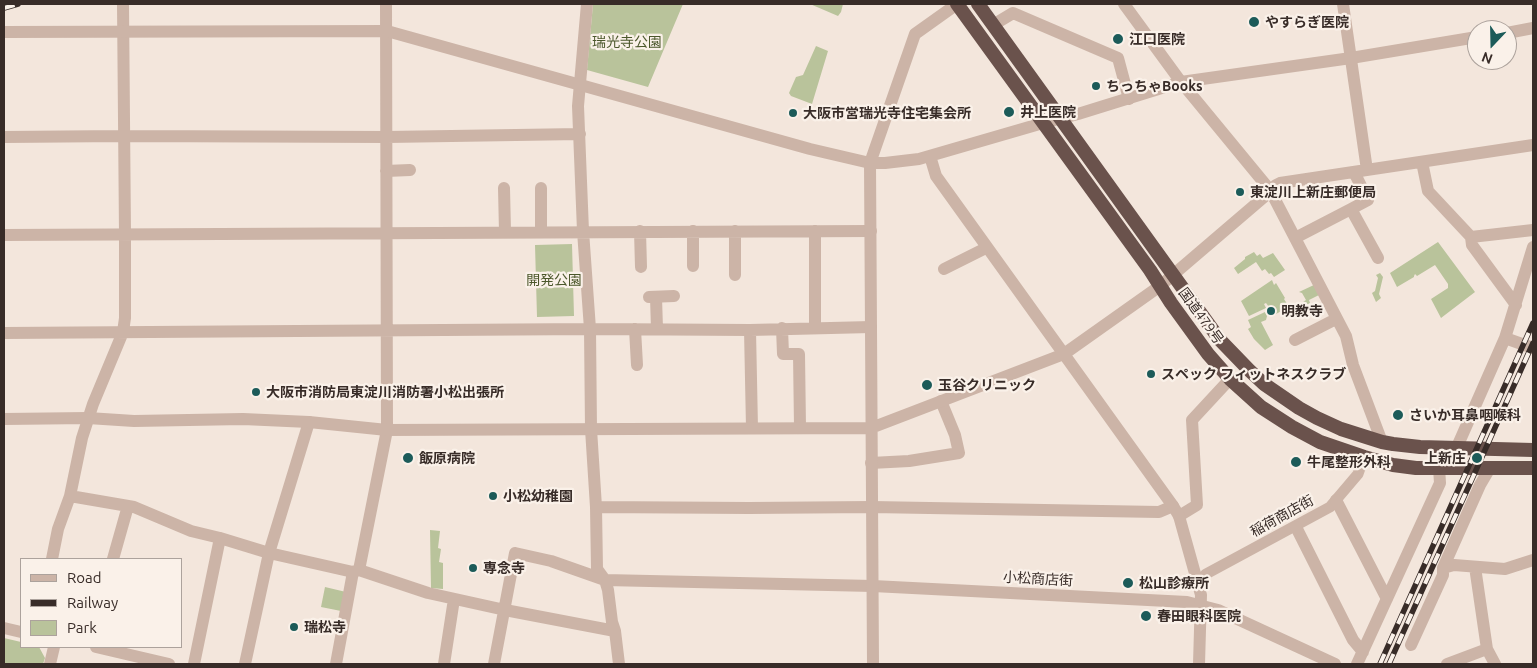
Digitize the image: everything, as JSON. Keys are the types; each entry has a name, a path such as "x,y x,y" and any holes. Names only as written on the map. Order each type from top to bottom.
{"highway":[{"name":"国道479号","path":"957,4 1103,205 1208,354 1230,379 1261,407 1292,428 1320,442 1392,465 1416,468 1533,468"},
{"name":"国道479号","path":"978,4 1220,340 1264,384 1317,418 1341,429 1382,442 1420,447 1533,450"}],"street":[{"path":"52,558 58,529 70,496 88,418 123,332 125,318 123,4"},
{"path":"336,664 387,430 386,4"},
{"path":"587,4 578,106 583,231 590,329 591,429 598,570 605,580 608,590 620,664"},
{"path":"873,664 870,163 915,34 957,4"},
{"path":"1124,4 1181,82 1270,190 1346,336 1353,365 1382,442"},
{"path":"1344,4 1367,170"},
{"path":"993,25 1013,13 1118,58 1129,99"},
{"path":"1517,31 1533,28"},
{"path":"4,32 387,31 810,149 870,163 903,162 930,156 1129,99 1181,82 1467,40"},
{"path":"4,136 387,137 580,134"},
{"path":"4,419 88,418 134,421 243,419 309,422 387,430 871,428 1064,354 1174,275 1280,183 1533,145"},
{"path":"930,156 936,176 1176,511 1201,595 1199,664"},
{"path":"1422,162 1428,191 1471,237 1472,244 1516,305"},
{"path":"386,171 410,170"},
{"path":"1295,238 1368,200 1354,172"},
{"path":"504,188 504,232"},
{"path":"541,188 542,231"},
{"path":"1351,209 1378,258"},
{"path":"1471,237 1533,230"},
{"path":"640,231 641,267"},
{"path":"693,231 693,266"},
{"path":"735,231 735,275"},
{"path":"4,234 871,231"},
{"path":"815,232 815,328"},
{"path":"1458,447 1506,338 1533,247"},
{"path":"944,269 986,248"},
{"path":"657,329 652,297 674,296"},
{"path":"1295,340 1336,318"},
{"path":"782,328 783,354 799,354 800,427"},
{"path":"4,333 871,328"},
{"path":"635,329 637,365"},
{"path":"750,330 752,428"},
{"path":"1506,338 1533,348"},
{"path":"596,507 872,507 1176,511 1197,505 1192,420 1230,379"},
{"path":"871,463 909,461 959,453 955,435 941,401"},
{"path":"245,664 269,554 309,422"},
{"name":"稲荷商店街","path":"1198,583 1206,574 1330,507 1358,474 1364,457"},
{"path":"1357,664 1440,483 1439,468"},
{"path":"1411,645 1443,576 1443,568 1480,485 1490,468"},
{"path":"70,496 134,507 191,531 269,554 356,571 454,599 615,631"},
{"path":"1336,500 1387,599"},
{"path":"113,558 128,506"},
{"path":"1296,527 1353,640 1363,652"},
{"path":"194,664 220,538"},
{"name":"小松商店街","path":"505,610 515,553 551,561 605,580 872,586 1187,602 1218,610 1335,664"},
{"path":"1443,568 1454,566 1505,569 1533,560"},
{"path":"1474,567 1487,649 1495,664"},
{"path":"444,664 454,599"},
{"path":"494,664 505,610"},
{"path":"4,628 20,632"},
{"path":"50,664 54,648"},
{"path":"106,648 123,659 169,664"},
{"path":"1447,664 1487,649"}],"green space":[{"name":"瑞光寺公園","path":"593,4 683,4 648,87 587,70"},
{"path":"810,4 843,4 838,16"},
{"path":"816,46 828,51 812,104 791,96 789,93 796,77 803,75"},
{"path":"1438,242 1475,292 1441,318 1431,299 1448,288 1448,284 1435,265 1417,276 1415,274 1414,277 1397,287 1390,273"},
{"name":"開発公園","path":"572,244 574,316 537,317 535,245"},
{"path":"1254,252 1257,256 1260,254 1263,258 1273,253 1285,270 1274,277 1265,269 1262,271 1256,262 1238,274 1234,268 1245,257"},
{"path":"1380,273 1383,277 1379,294 1381,298 1376,302 1372,293 1375,291 1378,278 1376,275"},
{"path":"1272,280 1274,285 1276,283 1289,307 1274,315 1270,313 1272,311 1266,303 1264,304 1266,308 1249,316 1241,301"},
{"path":"1316,284 1321,294 1309,300 1310,303 1302,307 1300,304 1306,300 1302,293 1299,292"},
{"path":"1265,312 1266,320 1261,322 1273,345 1265,350 1254,339 1248,329 1251,327 1248,320"},
{"path":"430,530 440,531 438,548 441,549 439,562 443,563 443,589 431,588"},
{"path":"325,587 346,592 341,611 321,607"},
{"path":"4,638 20,642 20,648 40,648 45,658 43,664 4,664"}],"railway":[{"path":"4,8 18,4"},
{"path":"1380,664 1533,323"},
{"path":"1389,664 1533,343"}],"place":[{"name":"やすらぎ医院","path":"1254,22"},
{"name":"江口医院","path":"1118,39"},
{"name":"ちっちゃBooks","path":"1096,86"},
{"name":"井上医院","path":"1009,112"},
{"name":"大阪市営瑞光寺住宅集会所","path":"793,113"},
{"name":"東淀川上新庄郵便局","path":"1240,192"},
{"name":"明教寺","path":"1271,311"},
{"name":"スペック フィットネスクラブ","path":"1151,374"},
{"name":"玉谷クリニック","path":"927,385"},
{"name":"大阪市消防局東淀川消防署小松出張所","path":"256,392"},
{"name":"さいか耳鼻咽喉科","path":"1398,415"},
{"name":"飯原病院","path":"408,458"},
{"name":"上新庄","path":"1477,458"},
{"name":"牛尾整形外科","path":"1296,462"},
{"name":"小松幼稚園","path":"493,496"},
{"name":"専念寺","path":"473,568"},
{"name":"松山診療所","path":"1128,583"},
{"name":"春田眼科医院","path":"1146,616"},
{"name":"瑞松寺","path":"294,627"}]}
